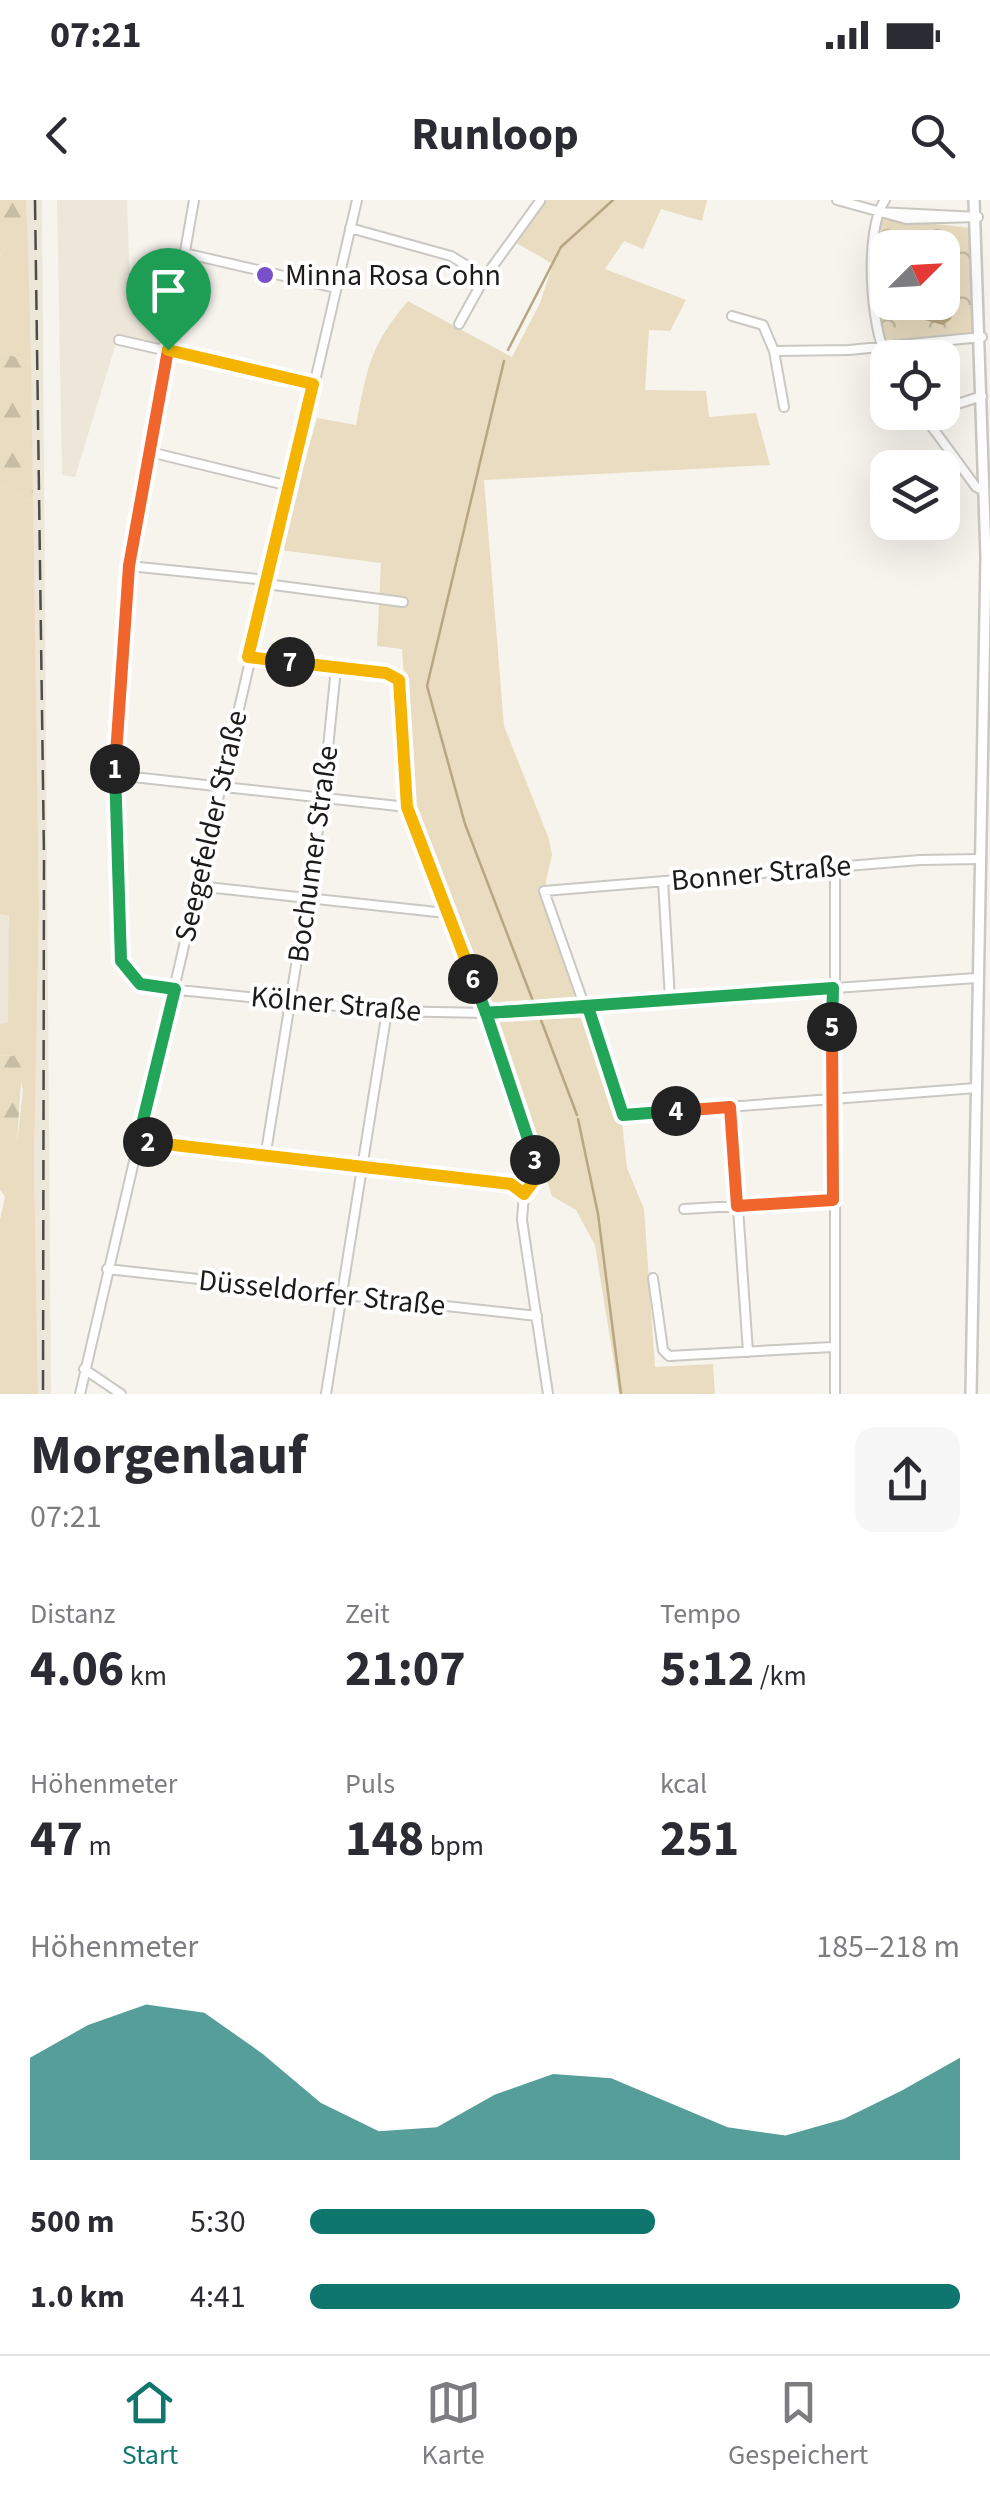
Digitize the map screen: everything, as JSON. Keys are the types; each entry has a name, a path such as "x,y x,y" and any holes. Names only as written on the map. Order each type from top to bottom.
{"main road":[{"path":"971,1394 976,978 986,678 982,337 978,217 974,200"},
{"path":"978,217 990,216"}],"street":[{"name":"Kölner Straße","path":"194,200 129,566 115,775 121,961 140,984 387,1011 486,1013 976,978"},
{"name":"Seegefelder Straße","path":"80,1394 357,200"},
{"path":"837,200 923,220 978,217"},
{"path":"879,340 874,302 878,212 886,200"},
{"path":"459,324 485,277 540,201"},
{"path":"350,228 451,256 485,277"},
{"path":"184,254 336,288"},
{"path":"732,316 762,326 774,351 784,408"},
{"path":"948,340 982,337"},
{"path":"118,340 313,384"},
{"path":"774,351 870,346"},
{"path":"960,403 982,396"},
{"path":"937,430 976,487 984,492"},
{"path":"150,452 289,486"},
{"path":"129,566 403,602"},
{"path":"248,657 386,673 400,684 407,807 486,1013 539,1174 524,1194 522,1220 548,1394"},
{"name":"Bochumer Straße","path":"265,1158 323,798 336,668"},
{"path":"115,775 407,807"},
{"name":"Bonner Straße","path":"588,1007 544,891 835,866 979,860"},
{"path":"835,866 835,1394"},
{"path":"663,881 670,999"},
{"path":"198,886 447,913"},
{"path":"588,1007 623,1115 976,1088"},
{"path":"326,1394 387,1011"},
{"path":"730,1107 748,1352"},
{"path":"138,1141 511,1184 524,1194"},
{"path":"684,1209 833,1200"},
{"name":"Düsseldorfer Straße","path":"106,1269 537,1316"},
{"path":"654,1278 663,1350 674,1357 832,1346"},
{"path":"84,1368 121,1394"}],"shaded area":[{"path":"26,200 42,200 51,1394 38,1394 34,1164 39,910"},
{"path":"57,200 127,200 130,286 174,296 166,349 117,340 75,477 62,475"},
{"path":"0,914 9,914 8,1024 0,1024"}],"green space":[{"path":"0,200 26,200 28,247 6,247 0,256"},
{"path":"544,200 707,200 702,221 661,209 643,249 624,241 605,269 686,300 670,331 649,330 645,390 706,391 709,417 756,413 770,465 484,480 504,726 549,839 552,855 545,886 538,889 621,1113 627,1168 644,1209 655,1367 713,1364 715,1394 619,1394 595,1245 576,1210 552,1196 489,1002 413,807 402,649 377,646 381,563 280,550 317,418 356,425 372,358 408,301 512,357 540,303 553,264 513,241"},
{"path":"880,218 972,228 973,335 882,340 882,320 960,320 960,230 880,230"},
{"path":"6,247 28,247 31,362 0,352 0,256"},
{"path":"0,352 31,362 33,502 0,485"},
{"path":"0,485 33,502 39,910 34,1164 38,1394 0,1394 0,1220 5,1197 0,1189 0,1133 17,1143 23,1090 13,1049 14,1056 0,1055 0,1024 8,1023 9,915 0,914"},
{"path":"13,1048 23,1051 17,1143 8,1147 0,1144 0,1055 14,1056"}],"waterway":[{"path":"508,350 561,247 613,200"},
{"path":"504,361 427,686 465,824 533,1001"},
{"path":"541,1020 577,1115"},
{"path":"578,1119 598,1214 621,1394"}],"railway":[{"path":"35,200 44,857 43,1394"}],"place":[{"name":"Minna Rosa Cohn","path":"265,275"}],"route":[{"path":"168,350 129,566 115,775 121,961 140,984 175,989 138,1141 511,1184 524,1194 534,1186 539,1174 515,1091 486,1013 588,1007 623,1115 730,1107 737,1206 833,1200 833,988 486,1013 407,807 399,680 386,673 248,657 313,384 168,350"}]}
